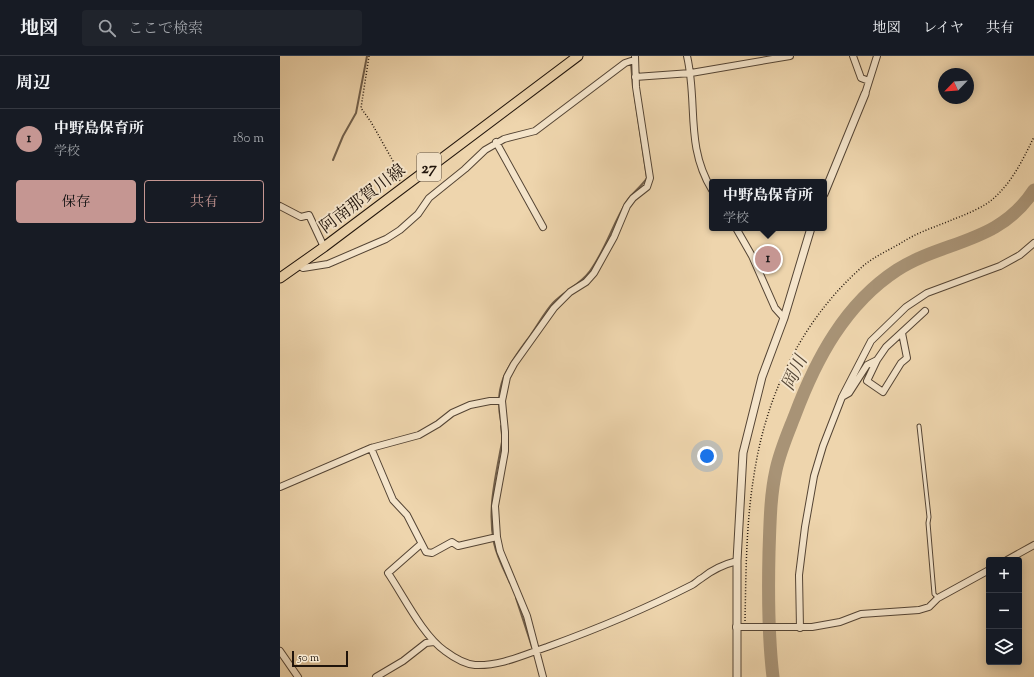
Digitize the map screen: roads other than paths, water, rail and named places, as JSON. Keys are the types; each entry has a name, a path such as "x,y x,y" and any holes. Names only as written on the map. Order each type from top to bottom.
{"main road":[{"name":"阿南那賀川線","path":"280,278 324,247 578,56"}],"street":[{"path":"687,56 691,73 696,151 703,175 709,185"},
{"path":"635,77 691,73 790,56"},
{"path":"853,56 861,78 869,82"},
{"path":"827,187 865,94 877,56"},
{"path":"299,265 304,268 328,264 386,239 409,224 429,198 465,169 485,150 496,142 535,131 631,59 650,178 647,187 632,198 627,206 614,237 594,273 586,282 570,292 554,308 514,364 507,377 502,401 505,445 495,506 497,537 500,551 527,616 537,650 542,677"},
{"path":"496,142 543,227"},
{"path":"280,206 300,216 309,215 324,247"},
{"path":"738,231 752,256 775,308 784,318"},
{"path":"737,677 737,560 739,500 743,453 762,377 784,318 810,231"},
{"path":"797,628 799,575 806,520 814,476 822,446 842,397 871,341 906,306 927,293 1000,266 1020,255 1034,243"},
{"path":"902,333 907,358 901,362 883,392 867,381 877,360 895,337 902,333 925,311"},
{"path":"842,397 849,394 867,365 870,362 877,360"},
{"path":"280,487 371,448 419,435 438,424 452,413 470,405 490,401 502,401"},
{"path":"371,448 393,500 407,515 426,552 432,552 452,542 458,546 497,537"},
{"path":"421,544 388,573 410,609 434,642 444,651 460,660 474,665 517,659 537,650 586,633 643,609 695,584 702,577 728,563 737,560"},
{"path":"1012,557 1034,545"},
{"path":"736,627 797,628 840,622 861,614 919,610 929,607 938,598 986,572"},
{"path":"376,677 403,661 426,643 434,642"},
{"path":"280,650 298,677"}],"lane":[{"path":"919,426 929,517 928,523 934,594 938,598"}],"waterway":[{"path":"333,160 343,136 356,113 367,56"},
{"path":"631,63 633,87"},
{"path":"501,421 499,408 501,385 515,356 553,303 582,280 596,263 627,201 647,178 634,91"},
{"name":"岡川","path":"773,677 769,630 768,583 771,501 774,480 787,435 803,394 823,353 834,334 862,299 897,270 933,252 988,231 1004,221 1020,208 1034,190"},
{"path":"501,426 502,435"},
{"path":"502,442 493,492 491,518 494,543 510,583"},
{"path":"516,598 532,647"}],"place":[{"name":"中野島保育所","path":"768,259"}]}
